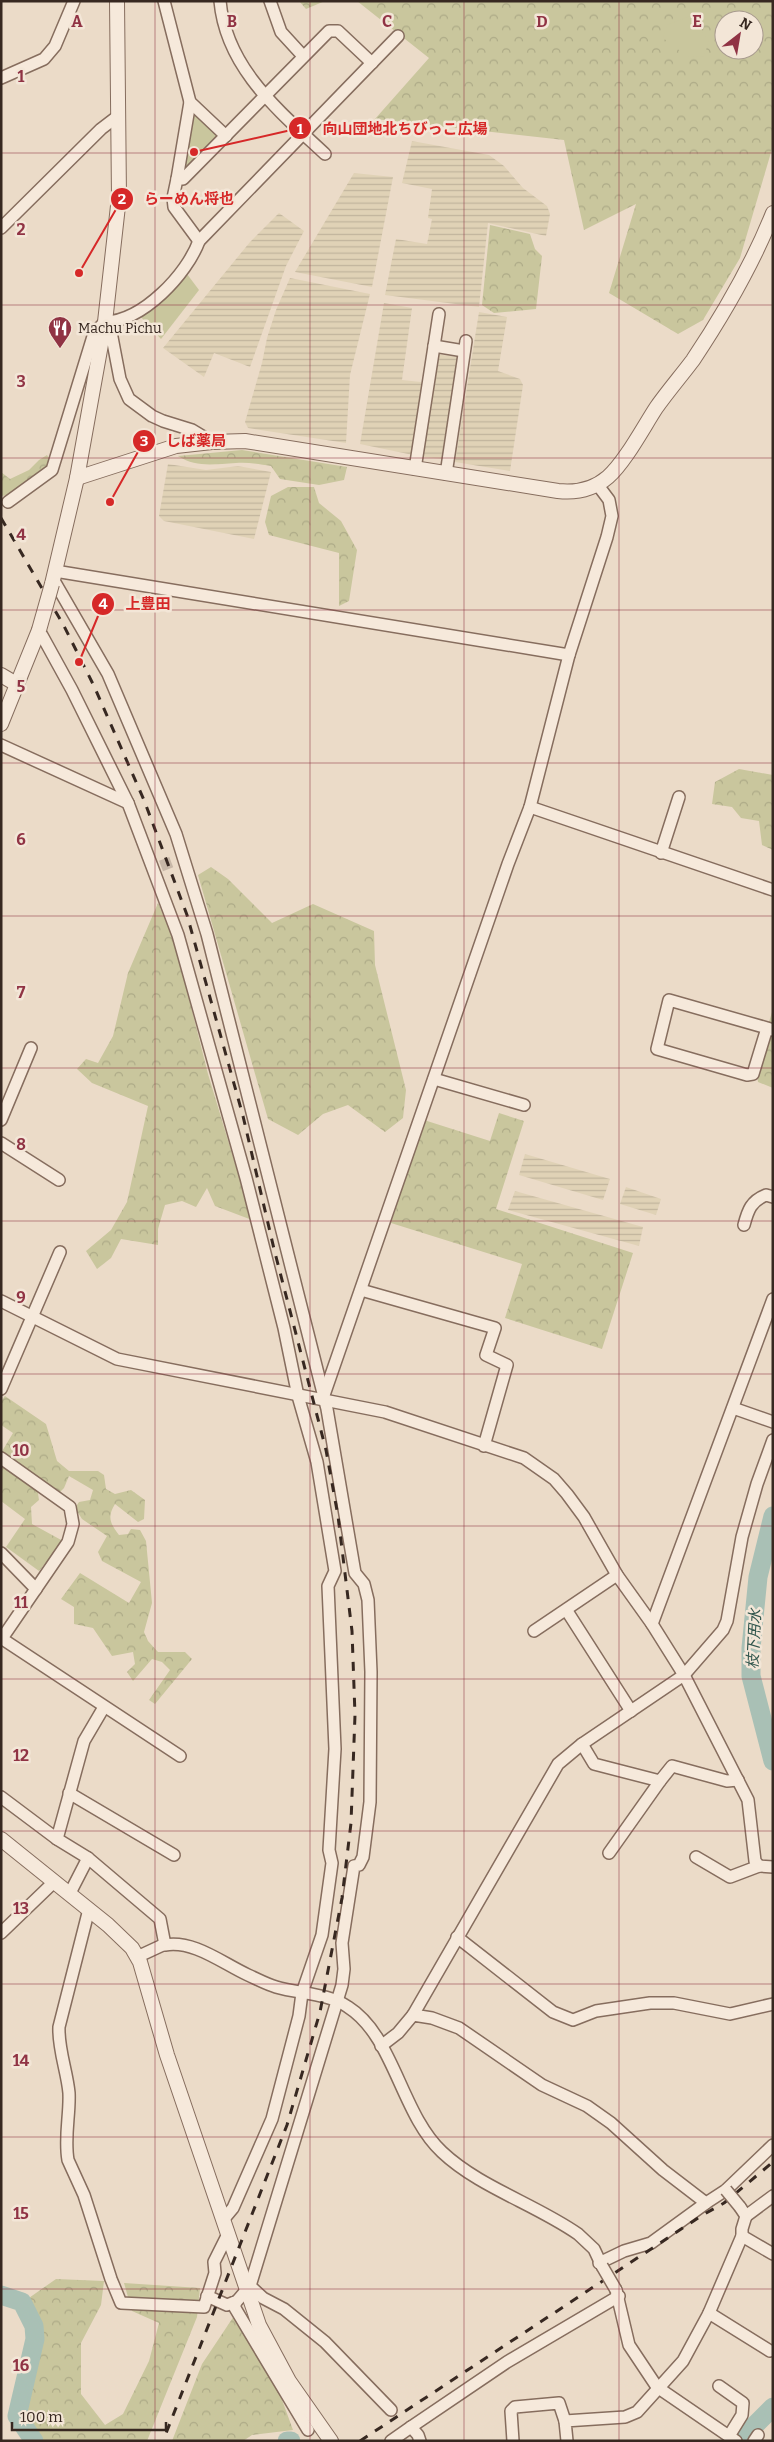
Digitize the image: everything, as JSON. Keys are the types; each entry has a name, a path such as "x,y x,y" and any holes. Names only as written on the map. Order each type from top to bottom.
{"street":[{"path":"1,78 44,59 55,46 74,1"},
{"path":"1,724 39,630 53,578 77,478 105,322 119,197 117,1"},
{"path":"164,1 190,102 173,198 174,207 200,241"},
{"path":"220,1 226,32 234,54 246,73 264,94 324,154"},
{"path":"270,1 281,32 303,56"},
{"path":"177,179 183,179 264,94 327,32 336,30 372,63"},
{"path":"8,502 52,470 94,333 105,322 115,322 144,308 182,274 194,256 200,241 398,36"},
{"path":"190,102 226,136"},
{"path":"1,228 87,143 118,116"},
{"path":"77,478 163,449 212,442 245,441 568,492 597,484 614,470 701,347 764,234 773,213"},
{"path":"414,469 439,314"},
{"path":"105,322 111,332 120,379 129,399 152,416 192,430 212,442"},
{"path":"434,346 465,346 446,474"},
{"path":"323,1398 505,873 530,807 569,655 608,537 612,516 609,500 597,484"},
{"path":"53,578 569,655"},
{"path":"53,578 108,674 176,834 179,859 207,934 332,1436 356,1572 364,1584 368,1600 371,1672 370,1802 363,1857 359,1865 354,1866 342,1943 344,1969 337,2000 248,2288 235,2302 227,2305 207,2296"},
{"path":"39,630 72,690 158,867 246,1178 284,1328 298,1396 317,1462 335,1571 328,1586 335,1749 328,1850 332,1863 322,1935 302,1993 299,2016 272,2120 233,2208 223,2220"},
{"path":"1,675 18,685"},
{"path":"1,745 128,803"},
{"path":"661,853 679,797"},
{"path":"530,807 773,890"},
{"path":"669,1000 770,1029 753,1074 747,1075 657,1049 669,1000"},
{"path":"1,1120 31,1048"},
{"path":"434,1079 524,1105"},
{"path":"1,1144 60,1180"},
{"path":"744,1225 748,1210 754,1200 766,1194 773,1196"},
{"path":"1,1389 60,1252"},
{"path":"361,1290 495,1328 486,1355 507,1365 484,1446"},
{"path":"652,1624 773,1299"},
{"path":"1,1302 85,1345 129,1362 298,1396 323,1398 384,1412 524,1458 554,1479 584,1517 617,1575 652,1624 684,1675 748,1800 755,1861 766,1867"},
{"path":"733,1408 773,1422"},
{"path":"380,2046 398,2033 413,2014 556,1767 582,1744 684,1675 725,1626 742,1537 756,1484 773,1440"},
{"path":"1,1458 70,1507 72,1524 68,1542 3,1636 4,1640 104,1708 180,1756"},
{"path":"1,1552 36,1588"},
{"path":"534,1631 567,1611 617,1575"},
{"path":"567,1611 630,1711"},
{"path":"57,1839 84,1741 104,1708"},
{"path":"582,1744 594,1764 660,1781"},
{"path":"609,1853 672,1766 727,1781 738,1780"},
{"path":"69,1793 174,1855"},
{"path":"1,1798 57,1839 88,1858 160,1919 165,1944"},
{"path":"1,1839 121,1936 137,1957 227,2236 248,2288 259,2325 289,2381 331,2441"},
{"path":"696,1857 730,1877 766,1867"},
{"path":"70,1893 88,1858"},
{"path":"1,1933 54,1882"},
{"path":"89,1909 59,2027 58,2037 69,2094 66,2137 68,2160 84,2195 111,2279 121,2303 204,2307 215,2273 214,2262 227,2236"},
{"path":"457,1937 553,2012 572,2020 596,2011 650,2003 674,2003 730,2014 773,2004"},
{"path":"137,1957 165,1944 176,1943 191,1946 274,1987 337,2000 357,2013 370,2026 413,2111 440,2150 458,2166 578,2234 594,2249 600,2265 618,2293 620,2314 629,2345 657,2387 733,2438 742,2415 743,2403 719,2386"},
{"path":"413,2014 432,2018 459,2028 542,2085 587,2106 611,2123 663,2170 706,2203"},
{"path":"600,2265 624,2251 651,2243 726,2190 773,2145"},
{"path":"565,2421 625,2417 637,2412 657,2387 671,2376 683,2361 709,2313 742,2236 743,2212 726,2190"},
{"path":"743,2212 773,2196"},
{"path":"742,2236 773,2254"},
{"path":"248,2288 262,2298 284,2309 325,2342 391,2410"},
{"path":"391,2441 507,2362 618,2293"},
{"path":"235,2302 235,2308 308,2430"},
{"path":"709,2313 770,2351"},
{"path":"513,2441 511,2411 516,2407 559,2403 565,2421 567,2441"},
{"path":"411,2427 418,2435 420,2441"}],"shaded area":[{"path":"412,141 489,155 504,166 523,188 547,206 550,214 546,236 488,223 479,307 385,295 396,239 427,244 432,219 428,218 432,189 402,183"},
{"path":"354,173 393,177 372,287 295,272"},
{"path":"279,213 304,231 286,266 250,367 214,353 204,377 163,348 250,242"},
{"path":"290,278 370,294 350,375 346,443 248,428 245,422 267,338 276,310"},
{"path":"384,303 412,308 402,380 421,382 424,389 413,455 360,444"},
{"path":"479,312 507,317 498,371 520,379 523,385 510,471 455,462"},
{"path":"435,354 458,357 445,459 422,457"},
{"path":"168,464 206,470 238,466 271,472 254,539 164,521 159,516"},
{"path":"525,1154 610,1179 603,1200 519,1175"},
{"path":"626,1187 661,1199 656,1215 620,1204"},
{"path":"515,1191 643,1227 639,1246 508,1210"}],"green space":[{"path":"299,1 325,1 306,9"},
{"path":"357,1 773,1 772,149 740,258 703,320 678,334 609,293 636,204 584,230 564,140 375,119 429,58"},
{"path":"690,16 709,41 704,56 688,57 663,38 667,25"},
{"path":"192,112 219,136 185,167"},
{"path":"490,225 530,234 535,249 542,256 536,309 494,313 482,305"},
{"path":"187,274 199,290 161,339 140,316"},
{"path":"242,450 347,467 344,480 319,485 280,479 271,466 245,463 199,464 178,456"},
{"path":"47,455 51,462 42,472 21,488 1,496 1,472 10,479 29,470"},
{"path":"288,487 314,487 319,503 341,521 357,550 349,601 339,606 339,553 269,535 265,522 271,496"},
{"path":"739,769 773,775 773,850 762,845 759,821 741,818 732,807 712,804 715,782"},
{"path":"211,867 228,879 272,923 313,904 374,931 375,965 406,1090 403,1118 385,1132 348,1105 323,1114 298,1135 268,1119 198,875"},
{"path":"158,903 175,943 208,1074 252,1220 215,1206 207,1188 196,1207 182,1201 165,1205 158,1229 158,1245 121,1239 111,1258 97,1269 86,1251 111,1230 127,1202 148,1106 92,1083 77,1069 86,1059 98,1063 113,1036 128,973"},
{"path":"773,1009 773,1088 758,1082 756,1064"},
{"path":"499,1113 524,1121 496,1209 633,1253 602,1349 505,1318 522,1264 391,1223 424,1120 490,1141"},
{"path":"5,1396 46,1424 57,1461 69,1471 98,1471 104,1475 106,1489 115,1494 131,1490 145,1500 144,1519 138,1522 115,1504 110,1516 113,1527 119,1535 128,1534 131,1529 140,1530 146,1541 152,1603 144,1632 148,1641 158,1652 185,1652 192,1659 155,1704 149,1700 170,1670 162,1662 152,1659 133,1681 127,1672 135,1664 133,1652 112,1656 93,1628 74,1624 74,1607 61,1599 80,1573 129,1603 141,1582 102,1561 98,1552 107,1536 82,1519 75,1508 79,1502 90,1500 93,1490 69,1476 64,1488 59,1493 1,1453 13,1433 1,1425 1,1401"},
{"path":"1,1464 37,1487 39,1500 31,1507 32,1524 63,1541 39,1571 6,1547 25,1519 1,1501"},
{"path":"56,2279 104,2281 101,2305 81,2343 81,2394 105,2425 123,2414 149,2361 159,2323 132,2311 124,2283 200,2288 197,2317 147,2441 38,2441 25,2407 43,2324 26,2300"},
{"path":"236,2313 281,2397 293,2430 252,2435 243,2441 172,2441 202,2364"}],"waterway":[{"name":"枝下用水","path":"773,1516 758,1577 751,1648 751,1676 773,1761"},
{"name":"枝下用水","path":"1,2295 22,2302 34,2326 35,2339 17,2416 34,2441"},
{"name":"枝下用水","path":"733,2441 748,2432 773,2407"}],"tunnel":[{"path":"161,866 174,861"}],"railway":[{"path":"1,518 64,626 94,686 144,800 187,915 243,1116 274,1249 326,1450 338,1516 352,1631 355,1715 351,1823 342,1898 320,2012 287,2125 163,2441"},
{"path":"360,2441 701,2216 724,2203 773,2162"}],"place":[{"name":"向山団地北ちびっこ広場","path":"194,152"},
{"name":"らーめん将也","path":"79,273"},
{"name":"Machu Pichu","path":"60,349"},
{"name":"しば薬局","path":"110,502"},
{"name":"上豊田","path":"79,662"}]}
